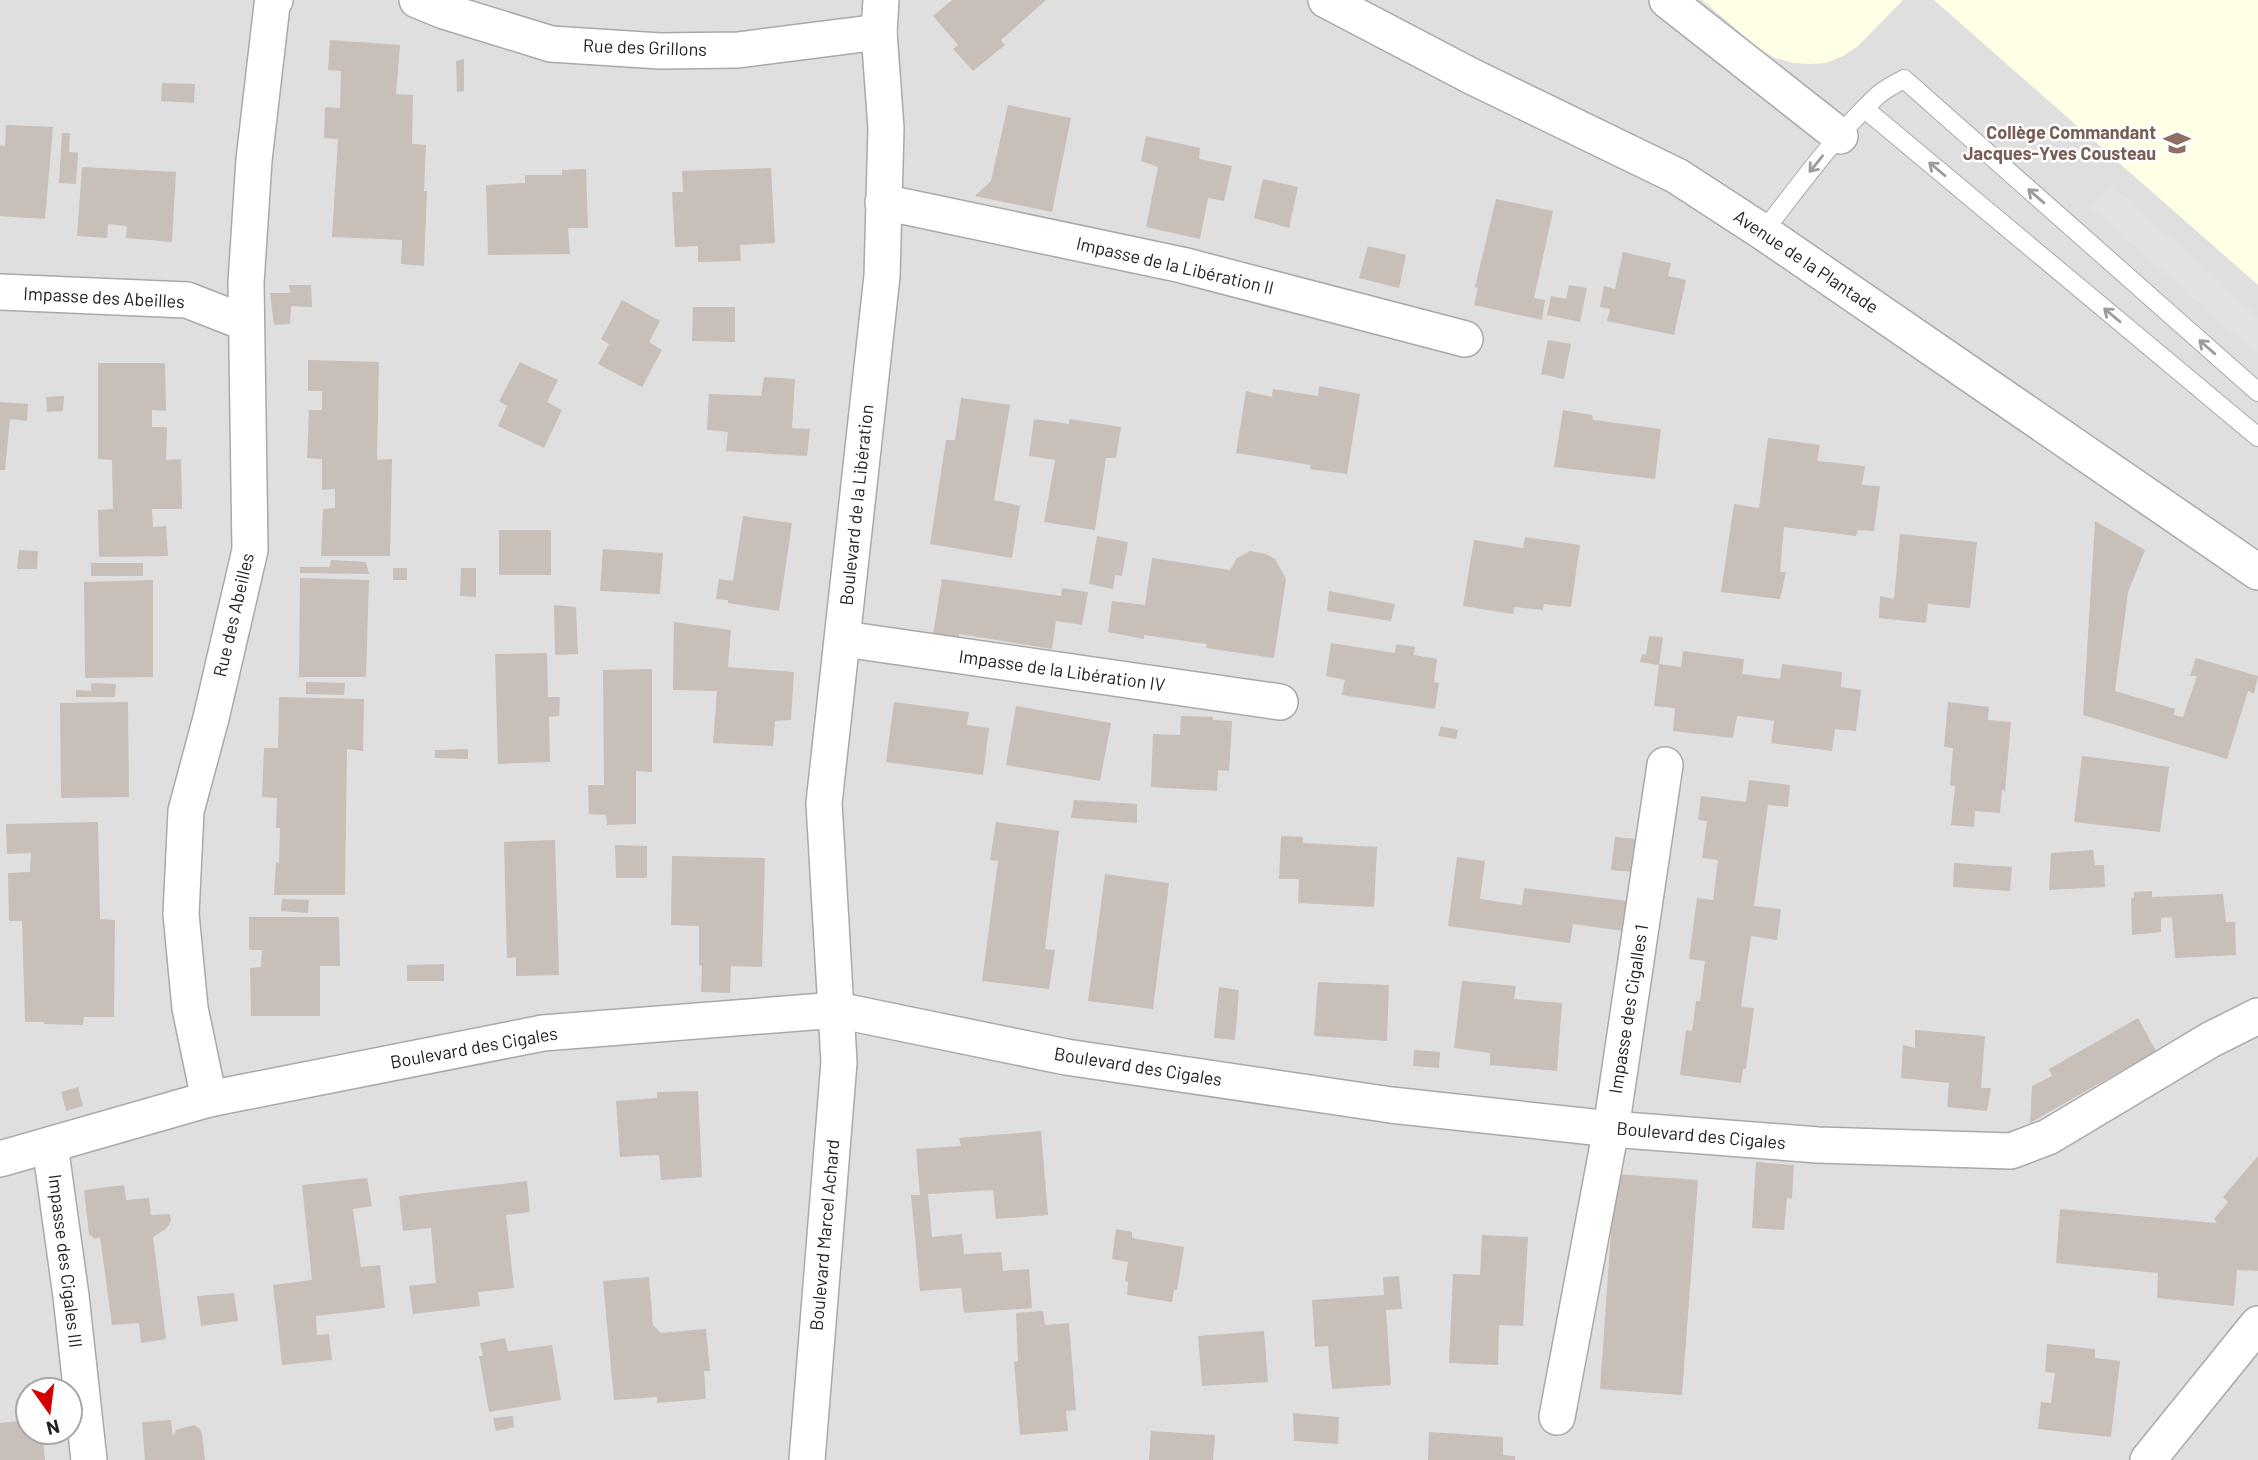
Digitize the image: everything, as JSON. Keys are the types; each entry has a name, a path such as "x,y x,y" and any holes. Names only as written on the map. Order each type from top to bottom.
{"street":[{"name":"Rue des Abeilles","path":"209,1099 190,1009 182,901 186,811 250,551 246,283 254,160 272,5 275,0"},
{"name":"Rue des Grillons","path":"417,0 551,44 660,51 738,50 880,16"},
{"name":"Avenue de la Plantade","path":"1326,0 1471,76 1677,176 1763,232 2258,572"},
{"path":"1667,0 1840,136"},
{"name":"Boulevard de la Libération","path":"837,1010 824,803 882,276 886,128 880,16"},
{"name":"Impasse de la Libération II","path":"883,202 1182,265 1465,339"},
{"name":"Impasse des Abeilles","path":"0,292 187,300 247,323"},
{"name":"Impasse de la Libération IV","path":"844,639 1280,702"},
{"name":"Impasse des Cigalles 1","path":"1558,1417 1611,1129 1665,765"},
{"name":"Boulevard des Cigales","path":"0,1159 209,1099 543,1033 837,1010 1066,1057 1391,1105 1611,1129 1818,1145 2011,1151 2048,1138 2210,1041 2258,1016"},
{"name":"Boulevard Marcel Achard","path":"807,1460 839,1062 837,1010"},
{"name":"Impasse des Cigales III","path":"50,1145 71,1296 89,1460"},
{"path":"2148,1460 2258,1324"}],"lane":[{"path":"1763,232 1840,136 1878,95 1904,79 2258,392"},
{"path":"1866,109 2258,437"}],"shaded area":[{"path":"0,0 2258,0 2258,1460 0,1460"},
{"path":"1702,0 1903,0 1858,46 1826,63 1810,64 1775,58 1760,49"},
{"name":"Collège Commandant Jacques-Yves Cousteau","path":"1934,0 2258,0 2258,285"},
{"path":"2112,185 2258,317 2258,355 2091,208"}],"building":[{"path":"952,0 1046,0 1001,40 1005,45 973,71 953,49 958,45 933,16"},
{"path":"330,40 400,45 396,94 413,95 412,144 426,145 424,266 401,264 402,240 332,237 338,139 324,138 325,107 340,108 341,71 328,70"},
{"path":"464,59 464,91 457,92 456,61"},
{"path":"162,83 195,84 194,103 161,101"},
{"path":"1008,105 1071,118 1052,212 975,196 991,181"},
{"path":"6,125 53,127 45,219 0,216 0,145 5,146"},
{"path":"62,133 70,133 69,152 78,153 76,184 59,183"},
{"path":"1146,136 1200,148 1199,159 1232,166 1224,201 1208,198 1200,239 1146,227 1158,167 1141,161"},
{"path":"82,167 176,172 172,242 126,238 127,226 108,224 107,238 77,236"},
{"path":"771,168 775,243 740,245 741,261 698,262 698,246 675,247 672,192 683,192 682,171"},
{"path":"586,169 588,228 568,228 570,254 488,255 486,185 525,183 525,175 562,175 562,170"},
{"path":"1263,179 1298,187 1289,228 1254,218"},
{"path":"1496,199 1553,211 1534,298 1545,300 1542,320 1474,305 1478,288 1475,287"},
{"path":"1368,246 1406,255 1399,288 1359,278"},
{"path":"1623,252 1671,263 1668,276 1686,280 1674,335 1607,321 1610,309 1600,307 1604,286 1615,289"},
{"path":"289,285 311,285 312,307 291,306 290,324 274,325 270,293 290,293"},
{"path":"1569,285 1587,288 1580,322 1547,315 1551,296 1566,299"},
{"path":"622,300 660,321 649,342 662,350 642,387 598,364 609,344 601,339"},
{"path":"693,307 735,307 735,342 692,341"},
{"path":"1548,340 1571,344 1564,379 1541,374"},
{"path":"308,360 379,362 377,460 392,459 390,556 321,556 323,509 335,508 335,489 322,490 322,459 307,458 309,410 322,410 322,391 308,391"},
{"path":"520,362 558,380 547,402 562,410 544,448 498,426 507,406 499,401"},
{"path":"98,363 165,363 166,411 152,410 152,427 167,427 166,460 181,459 182,509 152,509 153,527 166,526 168,556 99,557 98,510 113,509 112,460 98,459"},
{"path":"764,377 795,379 792,428 810,429 807,456 726,451 728,432 707,430 709,394 761,396"},
{"path":"1319,386 1360,394 1347,474 1310,469 1311,465 1236,453 1246,391 1272,397 1273,389 1318,396"},
{"path":"64,396 63,411 47,412 46,397"},
{"path":"961,398 1010,405 994,500 1020,506 1012,558 930,544 946,440 955,440"},
{"path":"0,402 28,404 27,421 10,419 5,470 0,470"},
{"path":"1563,410 1592,415 1593,420 1661,429 1655,479 1554,467"},
{"path":"1034,419 1069,424 1069,419 1121,427 1116,458 1106,458 1095,530 1044,522 1055,460 1029,456"},
{"path":"1768,438 1820,445 1817,461 1865,466 1862,485 1880,486 1874,531 1858,530 1856,536 1784,527 1780,572 1786,572 1780,599 1721,592 1734,504 1759,508"},
{"path":"743,516 792,523 779,611 716,599 719,579 733,581"},
{"path":"2095,521 2145,550 2128,592 2115,691 2175,709 2174,715 2183,717 2197,676 2190,676 2196,658 2258,676 2254,694 2248,691 2227,759 2083,715"},
{"path":"499,530 551,530 551,575 499,575"},
{"path":"1900,534 1977,542 1970,608 1928,604 1926,623 1879,618 1880,596 1894,599"},
{"path":"1097,536 1128,542 1122,576 1115,575 1113,589 1089,584"},
{"path":"1525,537 1580,545 1571,607 1544,604 1543,610 1514,607 1513,614 1463,606 1474,540 1523,548"},
{"path":"603,549 663,553 660,594 600,591"},
{"path":"19,550 38,551 37,569 17,569"},
{"path":"1250,551 1275,559 1286,579 1274,658 1206,648 1207,644 1144,635 1144,639 1108,632 1112,601 1145,605 1152,558 1230,570 1237,558"},
{"path":"331,560 366,562 369,574 300,573 300,567 330,567"},
{"path":"91,563 143,563 143,576 91,576"},
{"path":"393,568 407,568 407,580 393,580"},
{"path":"461,568 476,568 476,597 460,596"},
{"path":"300,578 369,580 366,677 299,677"},
{"path":"942,579 1061,596 1062,588 1088,592 1082,625 1056,621 1052,649 959,634 959,640 933,635"},
{"path":"153,580 153,677 85,678 84,582"},
{"path":"1329,591 1395,604 1391,621 1327,611"},
{"path":"554,605 576,607 578,654 555,655"},
{"path":"674,622 731,630 728,667 794,672 791,720 775,721 773,746 713,743 717,691 673,690"},
{"path":"1649,636 1663,637 1659,665 1640,662 1642,654 1646,655"},
{"path":"1331,643 1395,653 1396,644 1415,647 1414,655 1437,659 1434,682 1439,683 1435,709 1342,695 1345,680 1326,676"},
{"path":"1683,651 1744,659 1742,674 1780,679 1782,664 1842,672 1841,687 1861,690 1856,731 1835,729 1832,751 1771,743 1774,721 1755,718 1737,716 1733,738 1673,731 1675,708 1654,706 1659,664 1681,667"},
{"path":"547,653 548,697 560,697 559,716 549,717 550,762 498,764 495,654"},
{"path":"652,669 652,772 636,771 636,824 607,825 606,815 589,814 588,785 604,785 603,670"},
{"path":"306,682 345,683 344,695 306,694"},
{"path":"91,683 116,684 115,697 76,697 76,690 91,691"},
{"path":"279,697 364,699 363,751 347,749 345,895 274,895 276,862 279,863 277,798 262,797 264,748 278,748"},
{"path":"128,702 129,797 61,798 60,703"},
{"path":"894,702 969,712 967,725 989,728 983,775 886,762"},
{"path":"1948,702 1989,707 1988,720 2011,722 2005,791 2002,790 2000,813 1975,811 1974,827 1951,825 1955,786 1950,785 1953,748 1944,747"},
{"path":"1016,706 1111,723 1100,781 1006,765"},
{"path":"1181,716 1213,717 1213,720 1232,721 1229,771 1218,770 1217,791 1151,787 1153,734 1180,735"},
{"path":"1441,726 1458,730 1456,739 1438,736"},
{"path":"468,749 468,759 435,758 435,750"},
{"path":"2082,756 2169,767 2160,832 2074,822"},
{"path":"1749,780 1790,785 1788,807 1768,805 1754,906 1781,909 1777,940 1751,936 1741,1007 1754,1008 1746,1069 1743,1069 1741,1083 1680,1075 1686,1030 1692,1031 1696,1001 1700,1001 1705,961 1689,959 1697,898 1713,900 1718,860 1702,858 1707,821 1698,820 1701,796 1746,802"},
{"path":"1074,800 1137,804 1137,823 1071,818"},
{"path":"98,822 100,919 115,920 114,1017 84,1017 83,1025 25,1022 22,921 9,921 8,873 30,872 31,853 7,854 6,824"},
{"path":"996,822 1059,831 1045,949 1055,950 1049,989 982,981 998,861 990,860"},
{"path":"1281,836 1303,837 1303,843 1377,847 1374,907 1298,903 1299,879 1279,879"},
{"path":"1615,837 1636,839 1631,872 1611,870"},
{"path":"555,840 559,975 516,976 516,957 507,958 504,842"},
{"path":"615,845 647,846 647,878 616,878"},
{"path":"2093,850 2095,865 2104,865 2105,887 2049,890 2051,853"},
{"path":"672,856 765,858 762,967 731,966 730,993 701,992 699,926 671,925"},
{"path":"1457,857 1485,861 1480,899 1522,905 1524,888 1627,901 1624,931 1573,924 1570,943 1448,926"},
{"path":"1954,863 2012,867 2010,891 1953,887"},
{"path":"1105,874 1169,883 1153,1009 1088,1001"},
{"path":"2152,891 2152,897 2223,894 2226,922 2235,922 2236,955 2175,958 2172,917 2161,918 2161,932 2132,935 2131,898 2134,898 2134,892"},
{"path":"282,899 309,900 308,913 281,911"},
{"path":"249,917 339,917 340,966 320,966 320,1016 251,1016 250,968 261,967 262,950 249,950"},
{"path":"444,964 444,981 407,981 407,965"},
{"path":"1462,981 1516,986 1514,999 1562,1003 1557,1071 1490,1065 1490,1053 1454,1048"},
{"path":"1318,982 1389,985 1387,1041 1314,1036"},
{"path":"1219,987 1239,990 1235,1040 1214,1038"},
{"path":"2138,1018 2156,1051 2030,1123 2032,1086 2052,1076 2049,1069"},
{"path":"1915,1030 1985,1036 1981,1088 1991,1088 1987,1111 1947,1107 1949,1083 1901,1078 1903,1045 1915,1048"},
{"path":"1414,1050 1440,1052 1439,1068 1413,1066"},
{"path":"78,1087 83,1106 66,1111 61,1092"},
{"path":"698,1091 702,1177 661,1180 659,1155 620,1157 616,1101 657,1098 657,1092"},
{"path":"1041,1131 1048,1215 996,1219 993,1190 928,1194 932,1237 962,1234 964,1254 1001,1252 1003,1271 1029,1269 1032,1308 964,1313 961,1288 920,1291 911,1195 920,1195 916,1149 961,1146 959,1138"},
{"path":"2258,1156 2258,1271 2237,1270 2234,1306 2157,1298 2158,1273 2056,1263 2060,1209 2217,1223 2214,1219 2228,1202 2223,1197"},
{"path":"1756,1162 1794,1165 1792,1199 1787,1198 1784,1230 1752,1228"},
{"path":"1615,1174 1698,1180 1682,1395 1600,1389"},
{"path":"367,1178 372,1206 353,1209 361,1267 380,1265 385,1308 316,1316 317,1335 329,1334 332,1360 282,1365 273,1285 312,1280 302,1185"},
{"path":"527,1181 530,1212 506,1215 514,1288 478,1292 480,1306 413,1314 409,1286 436,1283 431,1228 403,1231 399,1196"},
{"path":"124,1185 126,1200 149,1198 151,1215 170,1214 171,1221 167,1228 153,1237 166,1339 141,1343 139,1323 112,1325 100,1237 95,1239 89,1234 84,1190"},
{"path":"1116,1229 1132,1232 1132,1238 1184,1247 1177,1290 1174,1290 1172,1302 1127,1295 1128,1282 1125,1281 1128,1262 1112,1259"},
{"path":"1482,1235 1528,1237 1523,1326 1499,1325 1498,1365 1449,1363 1453,1274 1480,1275"},
{"path":"1399,1276 1402,1309 1386,1310 1391,1385 1332,1389 1328,1346 1315,1347 1312,1300 1384,1295 1383,1277"},
{"path":"649,1277 653,1325 661,1333 706,1329 710,1371 704,1371 706,1399 657,1403 657,1397 614,1400 603,1281"},
{"path":"234,1293 238,1321 201,1326 197,1296"},
{"path":"1043,1311 1045,1325 1069,1323 1076,1410 1066,1411 1068,1431 1020,1435 1014,1362 1018,1361 1016,1313"},
{"path":"1264,1331 1268,1382 1202,1386 1198,1336"},
{"path":"505,1338 508,1351 552,1345 561,1400 489,1412 479,1356 483,1356 480,1343"},
{"path":"2047,1344 2095,1349 2095,1358 2120,1361 2111,1437 2038,1429 2041,1402 2051,1403 2055,1373 2045,1372"},
{"path":"1293,1413 1339,1417 1338,1444 1294,1441"},
{"path":"513,1416 514,1427 496,1431 493,1418"},
{"path":"171,1420 173,1437 176,1430 194,1425 199,1428 205,1460 145,1460 142,1422"},
{"path":"14,1422 14,1446 44,1446 45,1460 0,1460 0,1423"},
{"path":"1151,1431 1215,1435 1213,1460 1149,1460"},
{"path":"1429,1432 1503,1437 1503,1455 1515,1456 1515,1460 1428,1460"}],"place":[{"name":"Collège Commandant Jacques-Yves Cousteau","path":"2177,143"}]}
